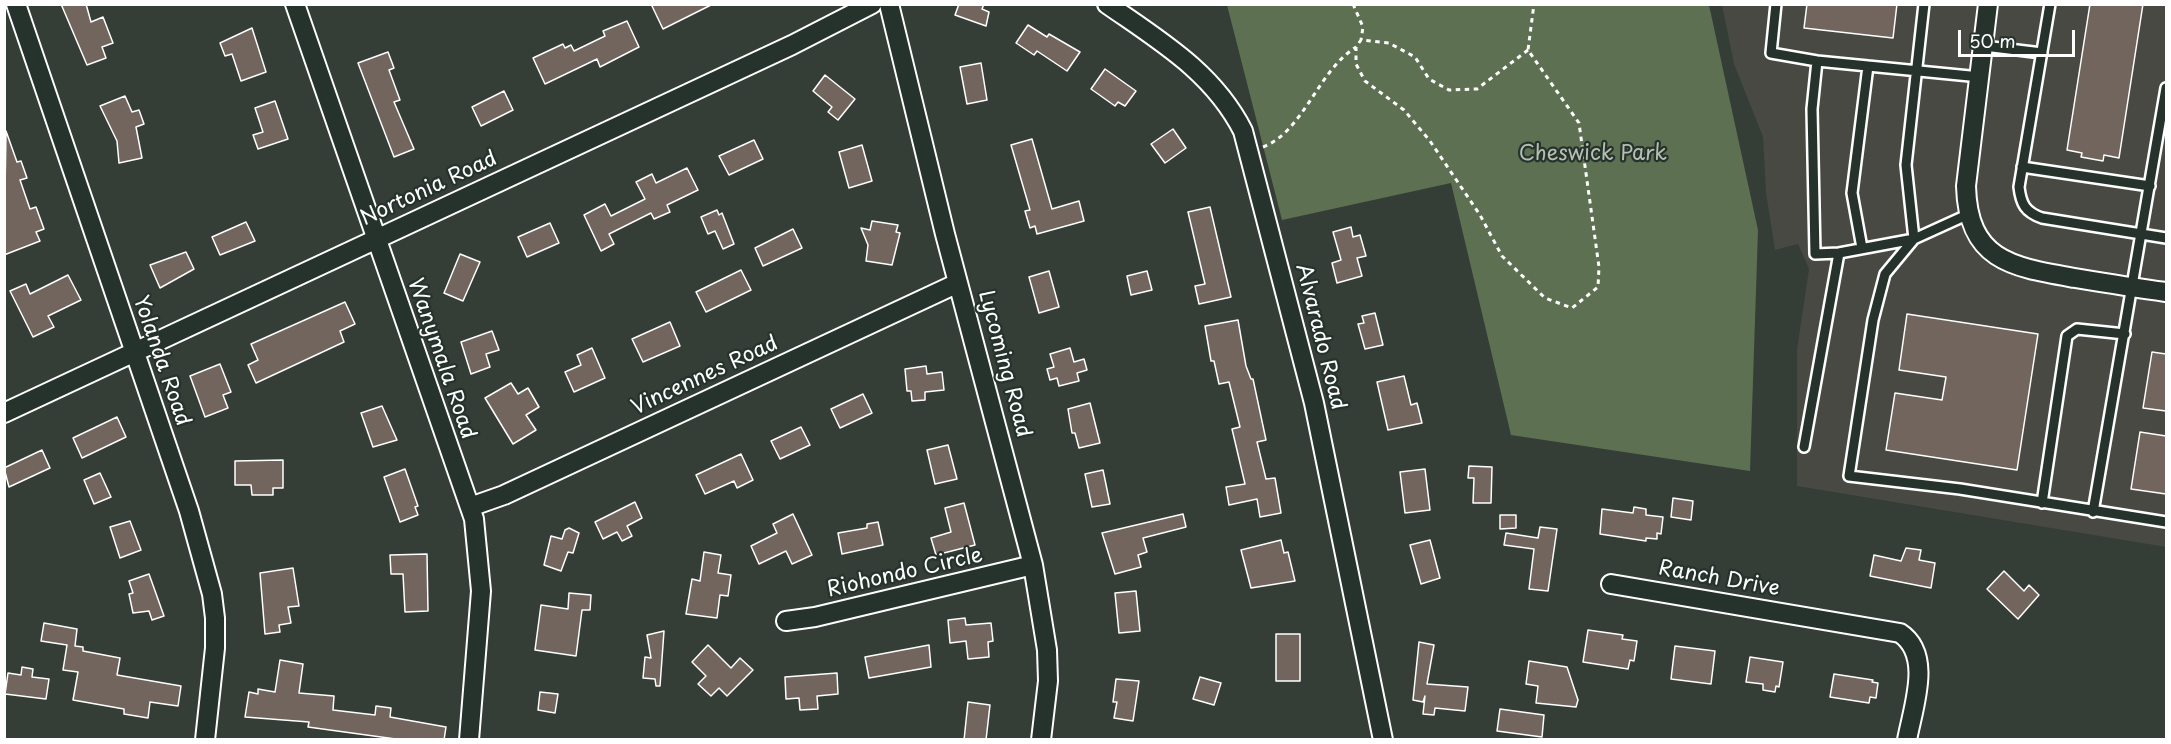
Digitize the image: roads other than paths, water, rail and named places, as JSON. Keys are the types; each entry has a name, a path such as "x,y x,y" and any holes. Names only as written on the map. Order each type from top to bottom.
{"street":[{"name":"Yolanda Road","path":"16,4 189,511 213,594 215,648 205,740"},
{"name":"Wanymala Road","path":"295,4 470,507 479,558 481,591 469,740"},
{"name":"Nortonia Road","path":"4,413 872,4"},
{"name":"Lycoming Road","path":"889,4 958,283 1033,565 1047,650 1048,681 1041,740"},
{"name":"Alvarado Road","path":"1107,4 1187,61 1217,88 1231,107 1250,152 1314,403 1383,740"},
{"path":"1988,4 1966,186 1969,214 1983,243 1996,256 2024,269 2166,292"},
{"name":"Vincennes Road","path":"470,507 504,495 958,283"},
{"name":"Riohondo Circle","path":"786,621 815,617 1033,565"},
{"name":"Ranch Drive","path":"1611,584 1900,633 1912,642 1919,658 1907,740"}],"lane":[{"path":"1776,4 1771,52 1816,61 1980,77"},
{"path":"1924,4 1906,165 1914,239 1885,274 1873,320 1849,476 1960,489 2166,522"},
{"path":"2050,4 2019,187 2021,202 2029,213 2042,218 2166,238"},
{"path":"1984,46 2042,53"},
{"path":"1816,61 1812,109 1815,254 1839,253 1914,239 1969,214"},
{"path":"1862,248 1852,193 1868,66"},
{"path":"2093,512 2164,112 2166,88"},
{"path":"2022,167 2150,186"},
{"path":"1804,447 1839,253"},
{"path":"2042,503 2067,336 2077,329 2125,334"}],"park label":[{"name":"Cheswick Park","path":"1593,154"}]}
